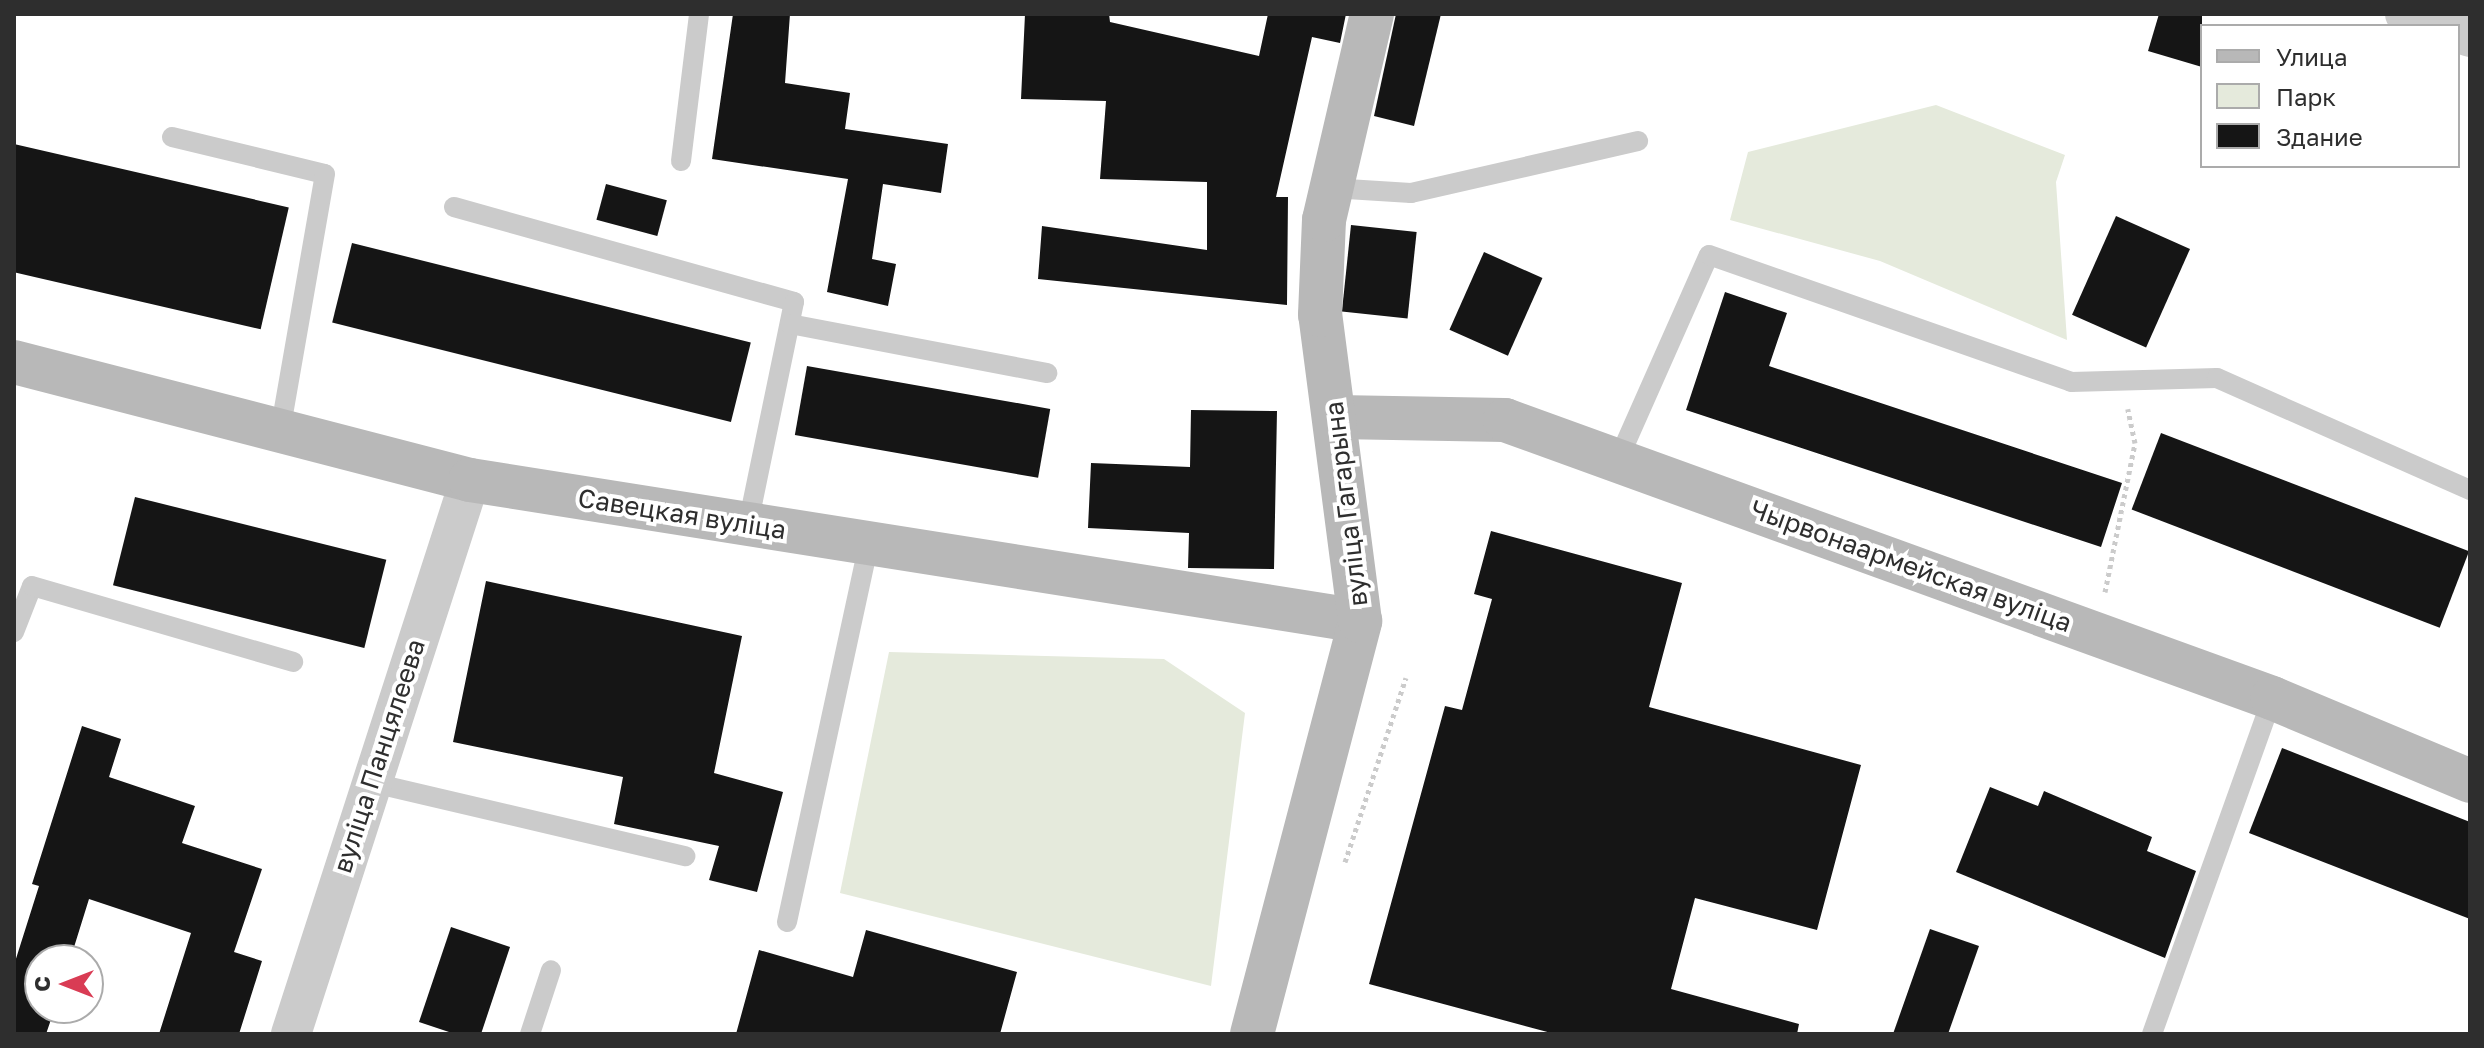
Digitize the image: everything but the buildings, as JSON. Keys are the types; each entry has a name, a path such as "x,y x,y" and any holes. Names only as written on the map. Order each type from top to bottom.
{"street":[{"name":"вуліца Гагарына","path":"1252,1034 1360,621 1337,417 1320,315 1331,188 1372,14"},
{"path":"2405,14 2433,24"},
{"name":"Савецкая вуліца","path":"14,362 470,480 1360,621"},
{"name":"Чырвонаармейская вуліца","path":"1337,417 1505,420 2272,698 2470,781"},
{"name":"вуліца Панцялеева","path":"291,1034 369,782 470,480"}],"lane":[{"path":"681,161 699,14"},
{"path":"172,137 325,174 280,433"},
{"path":"1331,188 1411,193 1638,141"},
{"path":"454,207 794,302 748,524"},
{"path":"1618,460 1709,255 2071,382 2217,378 2470,490"},
{"path":"790,324 1047,373"},
{"path":"787,922 869,543"},
{"path":"14,632 32,586 293,662"},
{"path":"2152,1034 2272,698"},
{"path":"369,782 685,856"},
{"path":"530,1034 551,970"}],"path":[{"path":"2097,634 2135,443 2121,381"},
{"path":"1342,871 1406,678"}],"green space":[{"path":"1936,105 2065,155 2056,182 2067,340 1880,261 1730,220 1748,152"},
{"path":"889,652 1164,659 1245,713 1211,986 840,893"}]}
